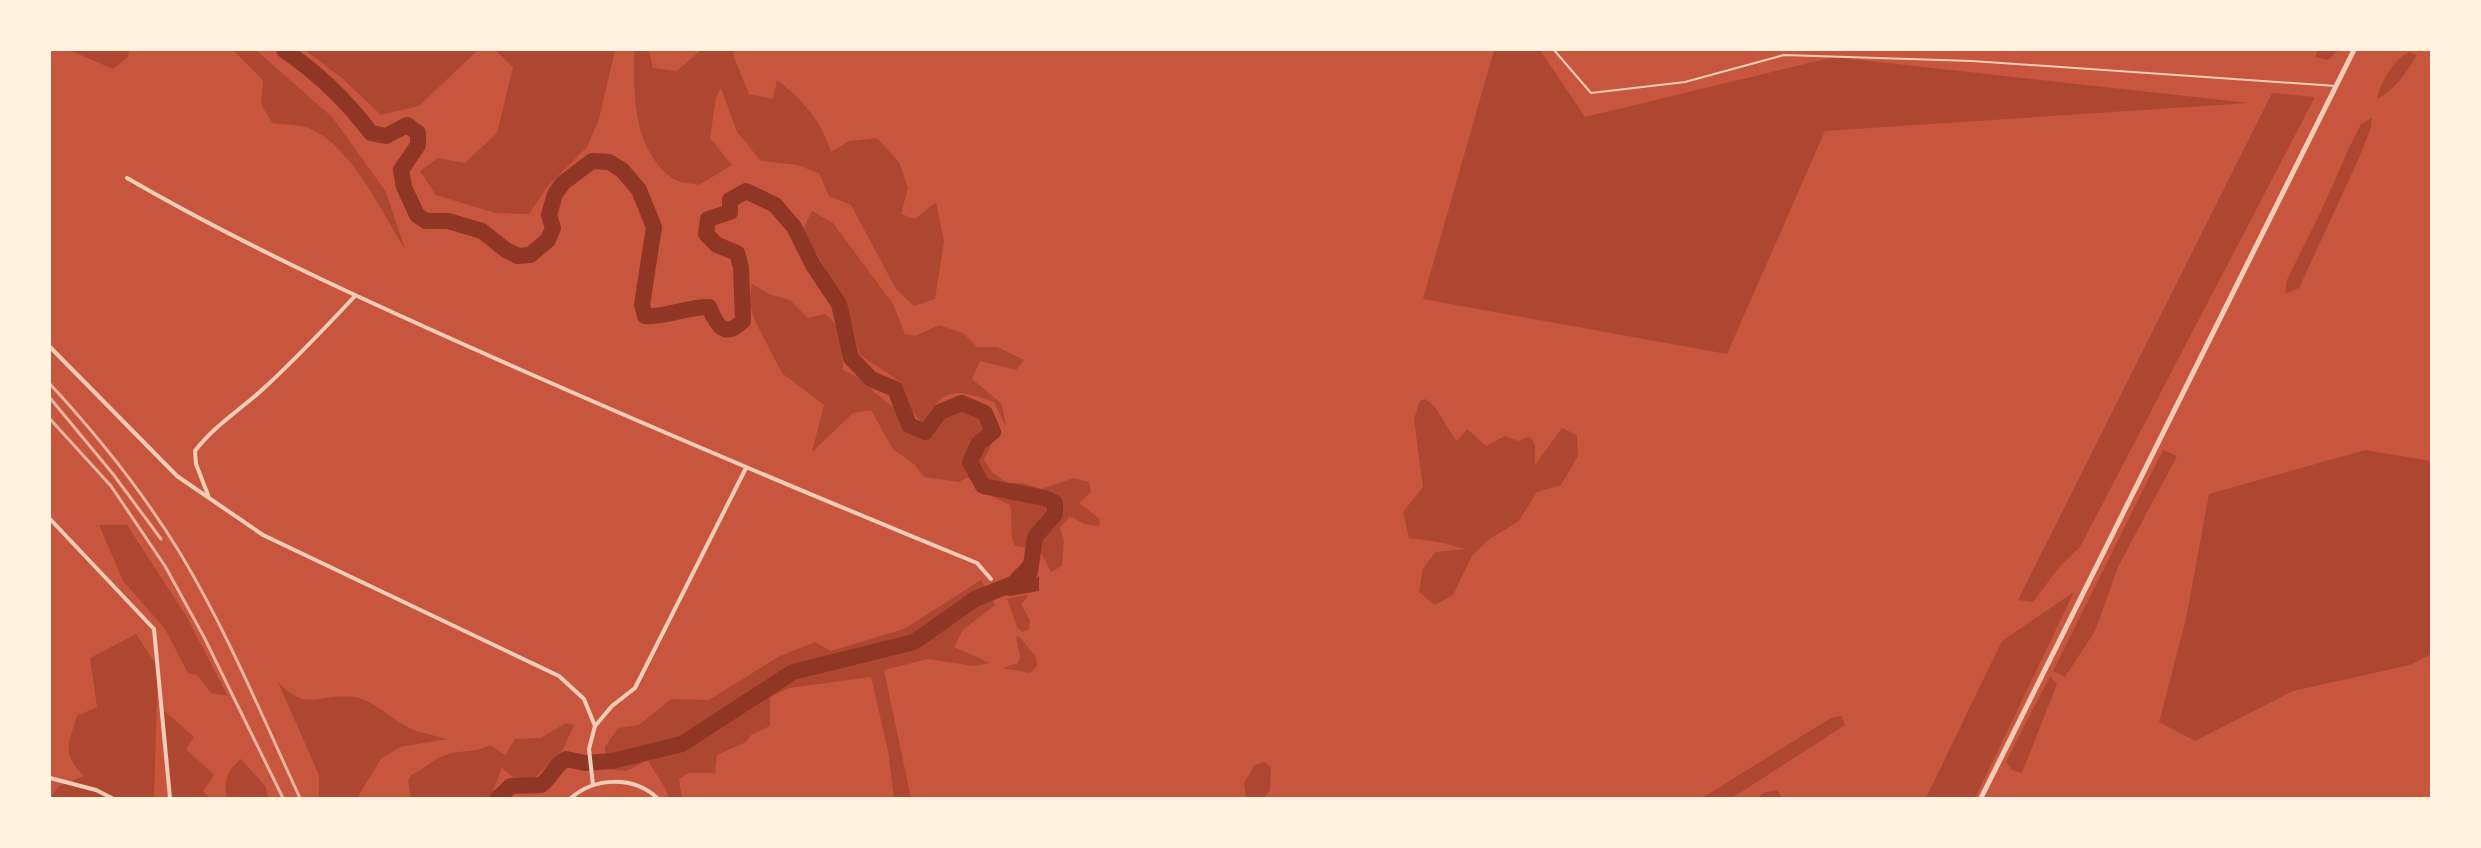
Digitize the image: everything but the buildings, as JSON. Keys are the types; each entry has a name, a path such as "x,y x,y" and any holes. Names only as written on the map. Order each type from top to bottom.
{"street":[{"path":"1981,798 2354,50"},
{"path":"127,178 204,223 355,297 746,468 977,563 991,579"},
{"path":"208,495 195,464 195,451 210,432 286,369 355,297"},
{"path":"50,347 63,364 124,421 177,476 208,495 263,535 559,676 584,699 596,726"},
{"path":"593,785 589,756 596,726 612,706 635,688 746,468"},
{"path":"50,519 154,629 170,798"},
{"path":"50,778 96,790 112,798"},
{"path":"571,798 593,785 616,782 636,784 657,798"}],"lane":[{"path":"1554,50 1591,93 1684,82 1784,55 1972,61 2336,86"}],"shaded area":[{"path":"69,50 129,50 128,57 113,69"},
{"path":"233,50 256,50 333,118 386,192 405,249 364,181 338,149 324,136 308,128 272,123 261,104 263,80"},
{"path":"305,50 478,50 419,106 381,115 343,79"},
{"path":"495,50 615,50 599,119 587,147 548,186 529,214 495,213 436,195 420,171 438,158 465,163 497,133 513,67"},
{"path":"634,50 649,50 653,68 677,71 701,50 734,50 733,55 749,94 773,99 777,80 810,112 822,130 831,152 849,141 877,138 899,162 908,188 901,214 915,219 936,202 944,241 935,299 914,306 896,289 851,205 829,196 819,173 797,165 761,161 737,132 721,88 716,97 710,138 732,165 699,185 672,178 649,151 642,136 635,103"},
{"path":"1494,50 1540,50 1585,117 1834,57 2249,103 1825,131 1727,354 1423,299"},
{"path":"2318,50 2337,50 2329,60 2315,57"},
{"path":"2409,52 2417,55 2395,86 2377,99 2388,72"},
{"path":"2272,93 2315,97 2080,547 2060,566 2033,602 2018,600"},
{"path":"2372,118 2371,128 2359,158 2299,288 2285,294 2287,280 2350,146 2361,124"},
{"path":"812,211 833,223 893,304 905,334 915,336 939,325 963,333 977,347 997,347 1024,360 1016,370 980,361 972,379 1002,404 1006,427 994,402 960,393 952,394 938,402 922,423 907,405 899,381 860,355 846,306 803,229"},
{"path":"752,284 769,294 790,300 808,318 825,314 839,333 843,370 862,379 875,393 915,423 924,425 936,409 957,398 965,398 984,408 994,418 997,426 994,439 984,460 993,473 1007,483 1022,483 1041,489 1074,478 1089,482 1091,492 1079,503 1100,519 1099,526 1084,524 1070,516 1060,528 1064,541 1062,566 1051,572 1039,549 1015,546 1010,505 983,492 968,477 959,482 924,477 915,465 893,449 871,410 853,413 812,452 824,405 782,373 755,321 749,303"},
{"path":"1425,399 1435,407 1457,441 1467,429 1486,446 1505,436 1518,441 1530,436 1535,445 1535,465 1562,428 1577,435 1578,456 1561,485 1537,492 1518,522 1491,538 1472,556 1453,595 1435,605 1419,592 1423,568 1436,552 1466,549 1409,538 1403,512 1423,487 1414,419 1420,401"},
{"path":"2163,450 2177,456 2118,567 2095,631 2065,677 2053,671"},
{"path":"2365,450 2431,461 2431,654 2410,665 2293,691 2195,741 2159,722 2186,619 2209,494"},
{"path":"99,525 127,525 185,614 228,696 211,693 197,675 188,673 165,629 123,581"},
{"path":"1034,545 1034,579 1039,576 1039,591 1010,596 1000,594 997,586 1005,583"},
{"path":"981,580 995,605 963,630 954,647 990,663 973,666 928,659 884,670 911,798 894,798 888,751 871,677 789,688 770,697 770,726 751,735 746,742 717,755 715,773 689,773 679,779 682,798 669,798 648,760 626,771 607,769 605,747 618,728 639,725 671,699 709,700 778,657 815,642 831,651 904,629"},
{"path":"2074,592 1975,798 1926,798 2002,641"},
{"path":"1028,596 1021,604 1030,620 1029,629 1022,632 1017,627 1007,599"},
{"path":"136,634 158,668 154,798 50,798 59,786 84,776 72,761 68,748 77,716 97,707 90,658"},
{"path":"1019,636 1036,657 1037,666 1030,673 1003,668 1018,663 1020,656 1016,637"},
{"path":"2050,676 2057,684 2022,773 2012,770 2006,762"},
{"path":"278,682 288,692 306,699 343,696 363,699 416,731 447,739 400,747 381,759 357,798 319,798 319,775"},
{"path":"162,709 194,737 186,749 214,775 203,791 210,798 170,798"},
{"path":"1842,716 1845,725 1732,798 1702,798 1831,718"},
{"path":"566,723 574,725 563,749 534,779 520,783 502,768 490,798 411,798 408,781 411,775 439,758 449,754 479,750 490,745 505,755 515,739 541,738"},
{"path":"241,759 266,787 268,798 227,798 227,777 232,767"},
{"path":"1264,762 1271,767 1270,790 1264,798 1246,798 1244,783 1255,765"},
{"path":"1777,790 1782,798 1758,798 1763,793"}],"waterway":[{"path":"284,50 331,88 371,133 386,136 407,125 418,133 418,145 401,170 404,187 417,215 426,221 448,221 482,231 506,250 518,256 530,255 548,240 553,228 549,215 555,194 563,183 592,161 609,162 622,170 639,190 654,227 642,305 645,316 709,307 718,325 722,328 731,329 743,321 741,267 737,253 717,245 706,234 708,219 730,212 730,200 746,191 775,205 794,227 813,265 839,304 851,358 871,379 895,389 909,425 925,432 940,412 962,403 985,413 993,432 979,443 970,462 983,486 1045,498 1055,503 1055,514 1035,537 1030,572 1022,580 975,599 914,642 793,672 682,744 612,761 585,763 566,759 541,785 511,786 498,798"}],"railway":[{"path":"50,384 119,465 151,508 180,553 229,643 300,798"},
{"path":"50,398 113,474 161,539"},
{"path":"50,419 111,486 165,566 204,637 283,798"}]}
